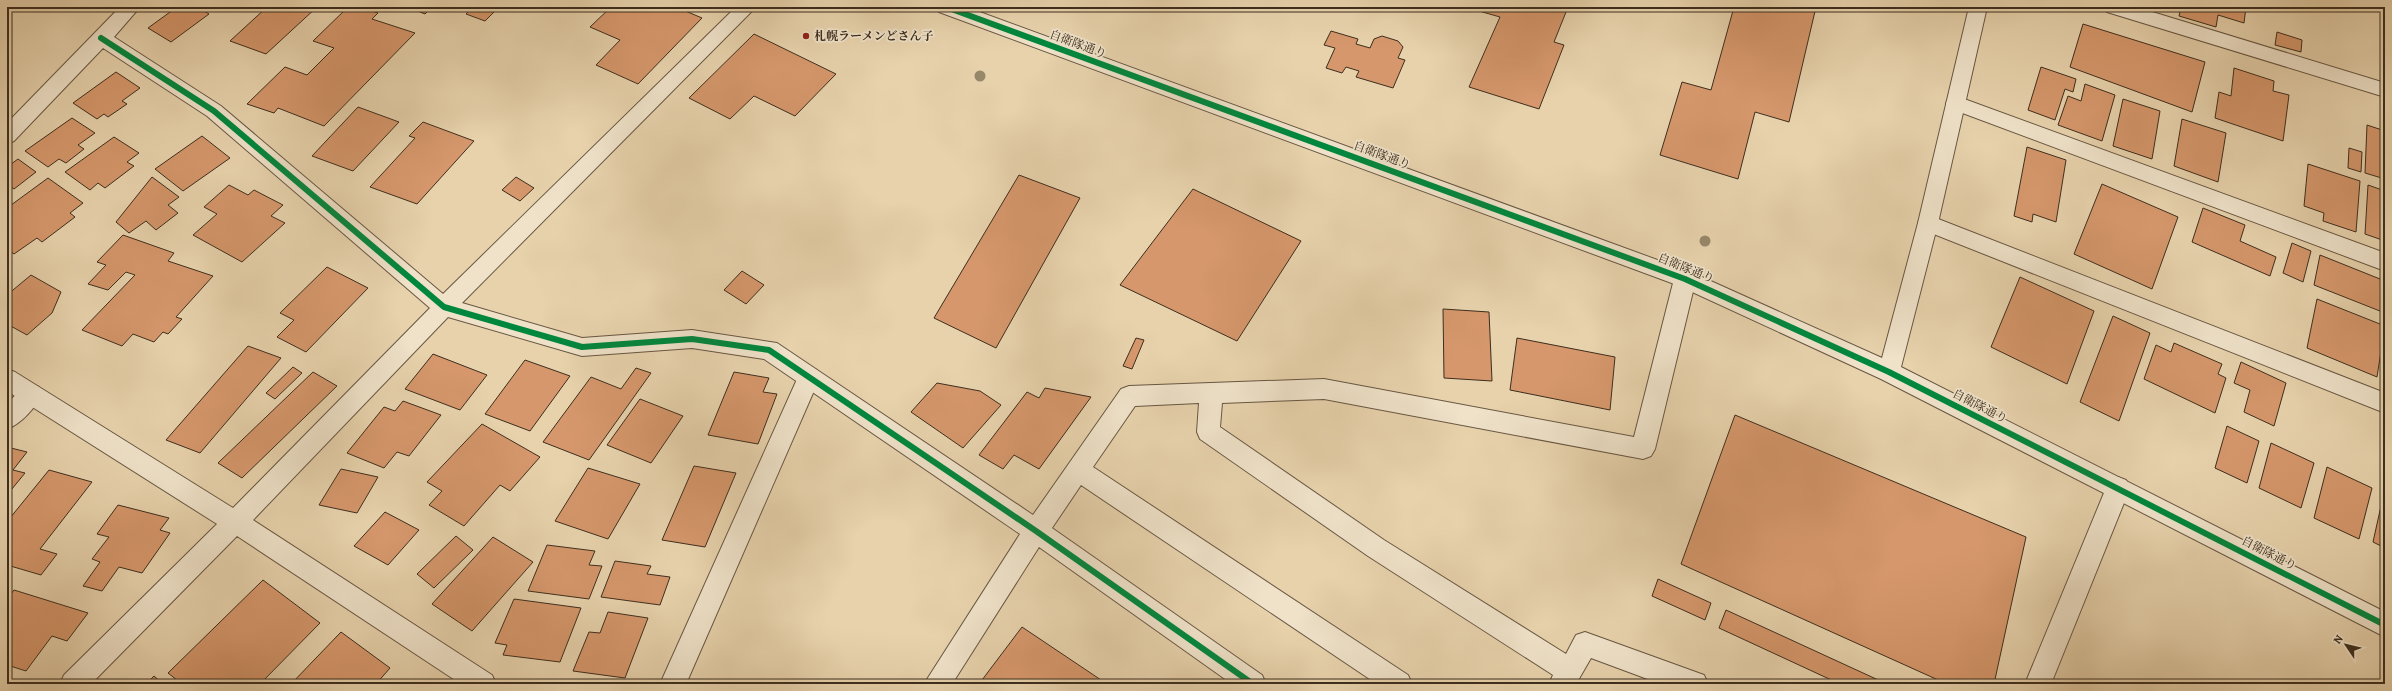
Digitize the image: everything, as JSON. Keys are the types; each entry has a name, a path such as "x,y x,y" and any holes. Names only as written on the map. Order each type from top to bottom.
{"street":[{"path":"7,136 131,7"},
{"path":"73,684 235,522 444,307 747,7"},
{"name":"自衛隊通り","path":"946,7 1685,278 1889,372 2385,625"},
{"path":"1889,372 1928,223 1978,7"},
{"path":"2114,7 2385,90"},
{"path":"101,38 214,111 444,307 582,348 692,339 769,350 1036,531 1253,684"},
{"path":"1956,103 2385,262"},
{"path":"1928,223 2385,403"},
{"path":"937,684 1036,531 1129,396 1324,389 1643,449 1685,278"},
{"path":"673,684 809,377"},
{"path":"7,379 235,522 477,683"},
{"path":"1211,393 1208,432 1566,678 1585,644 1695,684"},
{"path":"7,419 31,394"},
{"path":"1078,470 1399,684"},
{"path":"2038,684 2118,488"}],"building":[{"path":"177,7 198,7 209,14 171,42 148,28"},
{"path":"267,7 317,7 266,54 230,41"},
{"path":"348,7 361,7 378,13 372,19 415,33 324,126 278,108 274,113 247,104 285,67 307,75 334,48 313,41"},
{"path":"408,7 432,7 425,14"},
{"path":"473,7 499,7 485,21 466,14"},
{"path":"611,7 676,7 702,18 638,84 596,65 620,40 590,27"},
{"path":"1480,7 1568,7 1554,42 1564,45 1539,109 1469,87 1500,17 1479,11"},
{"path":"1734,7 1816,7 1789,122 1755,112 1738,179 1660,155 1682,82 1711,90"},
{"path":"2181,7 2246,7 2244,23 2218,15 2216,27 2179,16"},
{"path":"2083,24 2205,62 2192,112 2070,67"},
{"path":"1331,31 1358,39 1356,44 1370,48 1374,39 1382,36 1398,41 1403,47 1398,58 1405,60 1393,88 1356,77 1359,71 1346,67 1342,73 1326,68 1335,48 1324,45"},
{"path":"2277,32 2302,40 2301,52 2275,45"},
{"path":"754,34 836,74 795,116 754,96 730,119 689,98"},
{"path":"2041,67 2076,79 2073,92 2065,89 2055,120 2028,110"},
{"path":"2234,68 2274,81 2273,91 2289,95 2283,141 2215,118 2219,92 2231,96"},
{"path":"116,72 140,88 122,101 127,104 108,117 104,114 97,119 73,103"},
{"path":"2085,84 2115,95 2102,141 2058,125 2068,96 2081,101"},
{"path":"2123,99 2160,111 2152,159 2113,146"},
{"path":"358,107 399,122 353,171 312,156"},
{"path":"72,118 95,133 78,145 84,149 66,163 59,159 48,167 25,151"},
{"path":"2182,119 2226,133 2218,182 2174,166"},
{"path":"423,122 474,141 417,204 370,187 415,138 409,136"},
{"path":"2367,125 2385,131 2385,179 2365,173"},
{"path":"202,136 230,158 183,191 155,169"},
{"path":"114,137 139,153 127,162 134,166 105,188 98,183 90,190 65,172"},
{"path":"2027,147 2066,160 2056,222 2033,214 2032,222 2014,216"},
{"path":"2349,148 2362,152 2361,172 2348,168"},
{"path":"18,159 36,172 14,189 7,184 7,167"},
{"path":"2308,164 2360,181 2356,232 2323,221 2324,213 2304,206"},
{"path":"1019,175 1080,198 996,348 934,318"},
{"path":"152,177 179,197 168,205 178,213 156,230 146,221 129,233 116,222"},
{"path":"516,177 534,188 520,201 502,190"},
{"path":"48,178 83,203 70,213 75,217 42,242 37,238 14,254 7,249 7,208"},
{"path":"2102,184 2178,217 2152,289 2074,254"},
{"path":"229,185 248,195 254,190 283,205 271,216 285,223 242,262 193,235 217,214 204,207"},
{"path":"2368,185 2385,191 2385,241 2365,234"},
{"path":"1193,189 1301,241 1237,341 1120,285"},
{"path":"2203,208 2245,225 2240,241 2276,257 2270,276 2192,242"},
{"path":"123,235 174,253 168,261 213,276 176,317 182,319 168,334 163,332 154,342 133,334 122,346 82,330 135,275 126,272 108,290 88,284 106,265 97,262"},
{"path":"2292,243 2311,251 2303,282 2283,273"},
{"path":"2320,255 2385,281 2385,313 2314,285"},
{"path":"327,267 368,288 306,352 277,337 294,320 280,313"},
{"path":"742,271 764,285 746,304 724,290"},
{"path":"31,275 61,292 52,313 27,335 7,324 7,295"},
{"path":"2020,277 2094,311 2067,384 1991,347"},
{"path":"2317,299 2385,326 2377,377 2307,348"},
{"path":"1443,309 1489,312 1492,381 1444,378"},
{"path":"2113,316 2150,333 2119,421 2080,402"},
{"path":"1136,338 1144,340 1132,369 1123,366"},
{"path":"1517,338 1615,357 1610,410 1510,390"},
{"path":"2174,343 2222,364 2218,374 2226,378 2215,413 2144,379 2156,345 2171,352"},
{"path":"248,346 281,358 200,453 166,440"},
{"path":"433,354 487,375 460,410 405,389"},
{"path":"525,360 570,376 530,431 485,414"},
{"path":"2241,362 2286,383 2274,426 2244,412 2250,390 2234,383"},
{"path":"293,367 302,373 275,399 266,393"},
{"path":"636,368 651,373 589,460 543,442 591,377 621,389"},
{"path":"313,372 337,386 242,478 218,463"},
{"path":"734,372 769,378 763,392 777,394 758,444 708,435"},
{"path":"937,383 980,391 1001,405 963,448 911,412"},
{"path":"1045,388 1091,397 1039,469 1014,455 1003,469 979,455 1027,392 1039,398"},
{"path":"640,399 683,416 651,463 607,445"},
{"path":"403,401 441,415 409,456 397,452 384,468 347,453 384,407 395,411"},
{"path":"1735,415 2026,537 1994,684 1947,684 1681,564"},
{"path":"482,424 540,457 510,491 500,485 464,526 429,505 442,491 427,482"},
{"path":"2227,426 2259,441 2247,483 2215,468"},
{"path":"2271,443 2314,463 2301,508 2259,488"},
{"path":"7,447 27,452 13,470 25,473 7,495"},
{"path":"694,466 736,473 705,547 662,540"},
{"path":"2327,467 2372,488 2359,539 2314,518"},
{"path":"588,468 640,484 608,539 555,521"},
{"path":"341,469 378,477 357,513 319,505"},
{"path":"49,470 92,482 40,549 57,554 41,575 7,565 7,517 10,518"},
{"path":"2383,489 2385,490 2385,502 2381,500"},
{"path":"118,505 169,518 160,530 170,533 142,573 119,567 102,591 83,586 100,562 92,559 109,537 97,534"},
{"path":"2381,506 2385,508 2385,548 2373,542"},
{"path":"385,512 419,530 388,565 354,546"},
{"path":"456,536 473,550 434,588 417,574"},
{"path":"493,537 533,562 472,631 432,604"},
{"path":"547,545 595,551 589,565 602,566 589,599 528,591"},
{"path":"615,561 651,566 647,574 670,577 660,605 601,597"},
{"path":"1658,579 1711,603 1705,620 1652,596"},
{"path":"263,580 320,623 260,684 182,684 168,673"},
{"path":"14,590 88,613 67,641 52,636 26,671 7,665 7,599"},
{"path":"514,599 581,608 560,662 503,655 507,645 495,643"},
{"path":"1726,610 1887,684 1840,684 1719,628"},
{"path":"608,612 648,618 625,678 573,671 589,632 600,633"},
{"path":"1022,627 1107,684 979,684"},
{"path":"341,632 390,668 376,684 291,684"},
{"path":"154,676 163,684 146,684"}],"cycle path":[{"path":"946,7 1685,279 1889,372 2385,625"},
{"path":"101,38 214,111 444,307 582,347 692,339 769,350 1036,531 1253,684"}],"place":[{"name":"札幌ラーメンどさん子","path":"806,36"}]}
